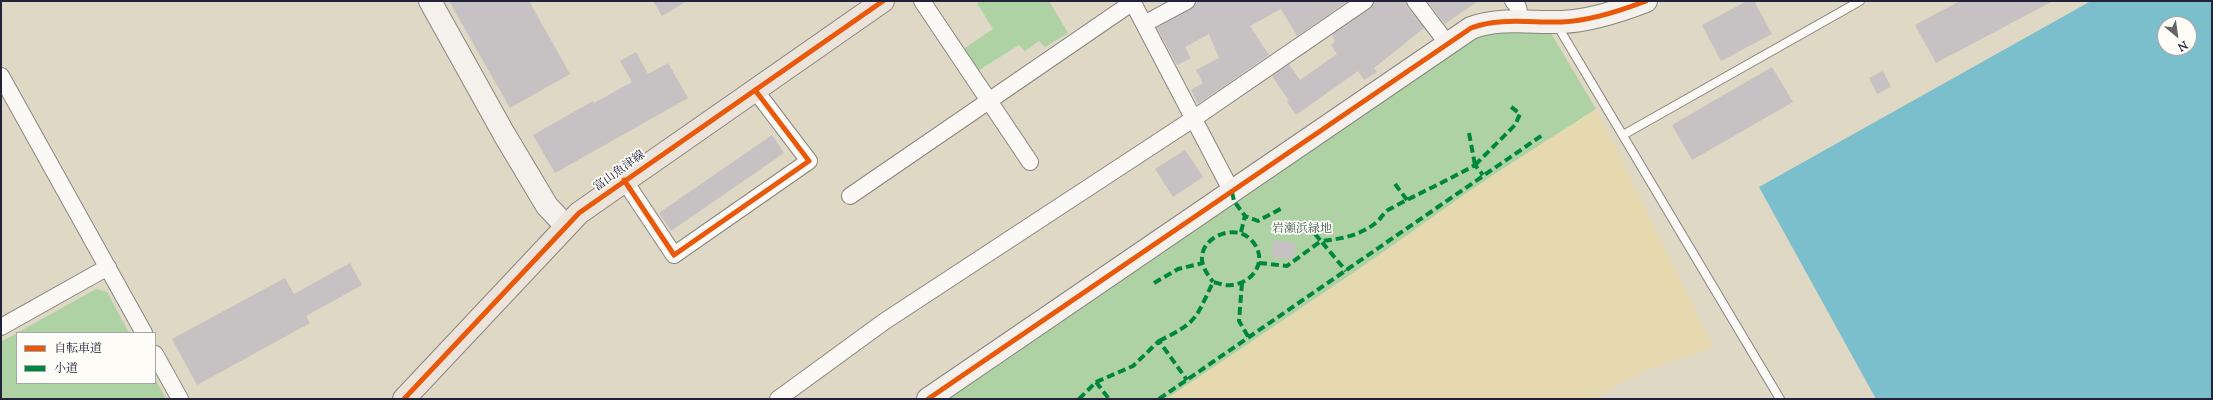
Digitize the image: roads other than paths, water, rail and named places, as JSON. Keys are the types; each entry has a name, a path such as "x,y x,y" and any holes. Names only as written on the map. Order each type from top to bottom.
{"main road":[{"name":"富山魚津線","path":"404,399 579,213 624,180 883,1"}],"street":[{"path":"430,1 504,134 543,200 566,226"},
{"path":"922,1 990,100 1030,162"},
{"path":"1144,24 1187,1"},
{"path":"778,399 885,321 1193,119 1366,1"},
{"path":"1415,1 1447,43"},
{"path":"1513,1 1518,7 1521,22"},
{"path":"928,399 1471,28 1487,22 1556,22 1593,17 1626,9 1646,1"},
{"path":"850,196 1132,2 1232,192"},
{"path":"1,76 143,332"},
{"path":"624,180 674,254 681,250 809,161 755,90"},
{"path":"1,327 108,267"},
{"path":"156,356 180,399"}],"lane":[{"path":"1623,135 1860,1"},
{"path":"1556,22 1780,399"}],"water":[{"path":"2091,1 2212,1 2212,399 1876,399 1759,187"}],"park label":[{"name":"岩瀬浜緑地","path":"1302,230"}]}
